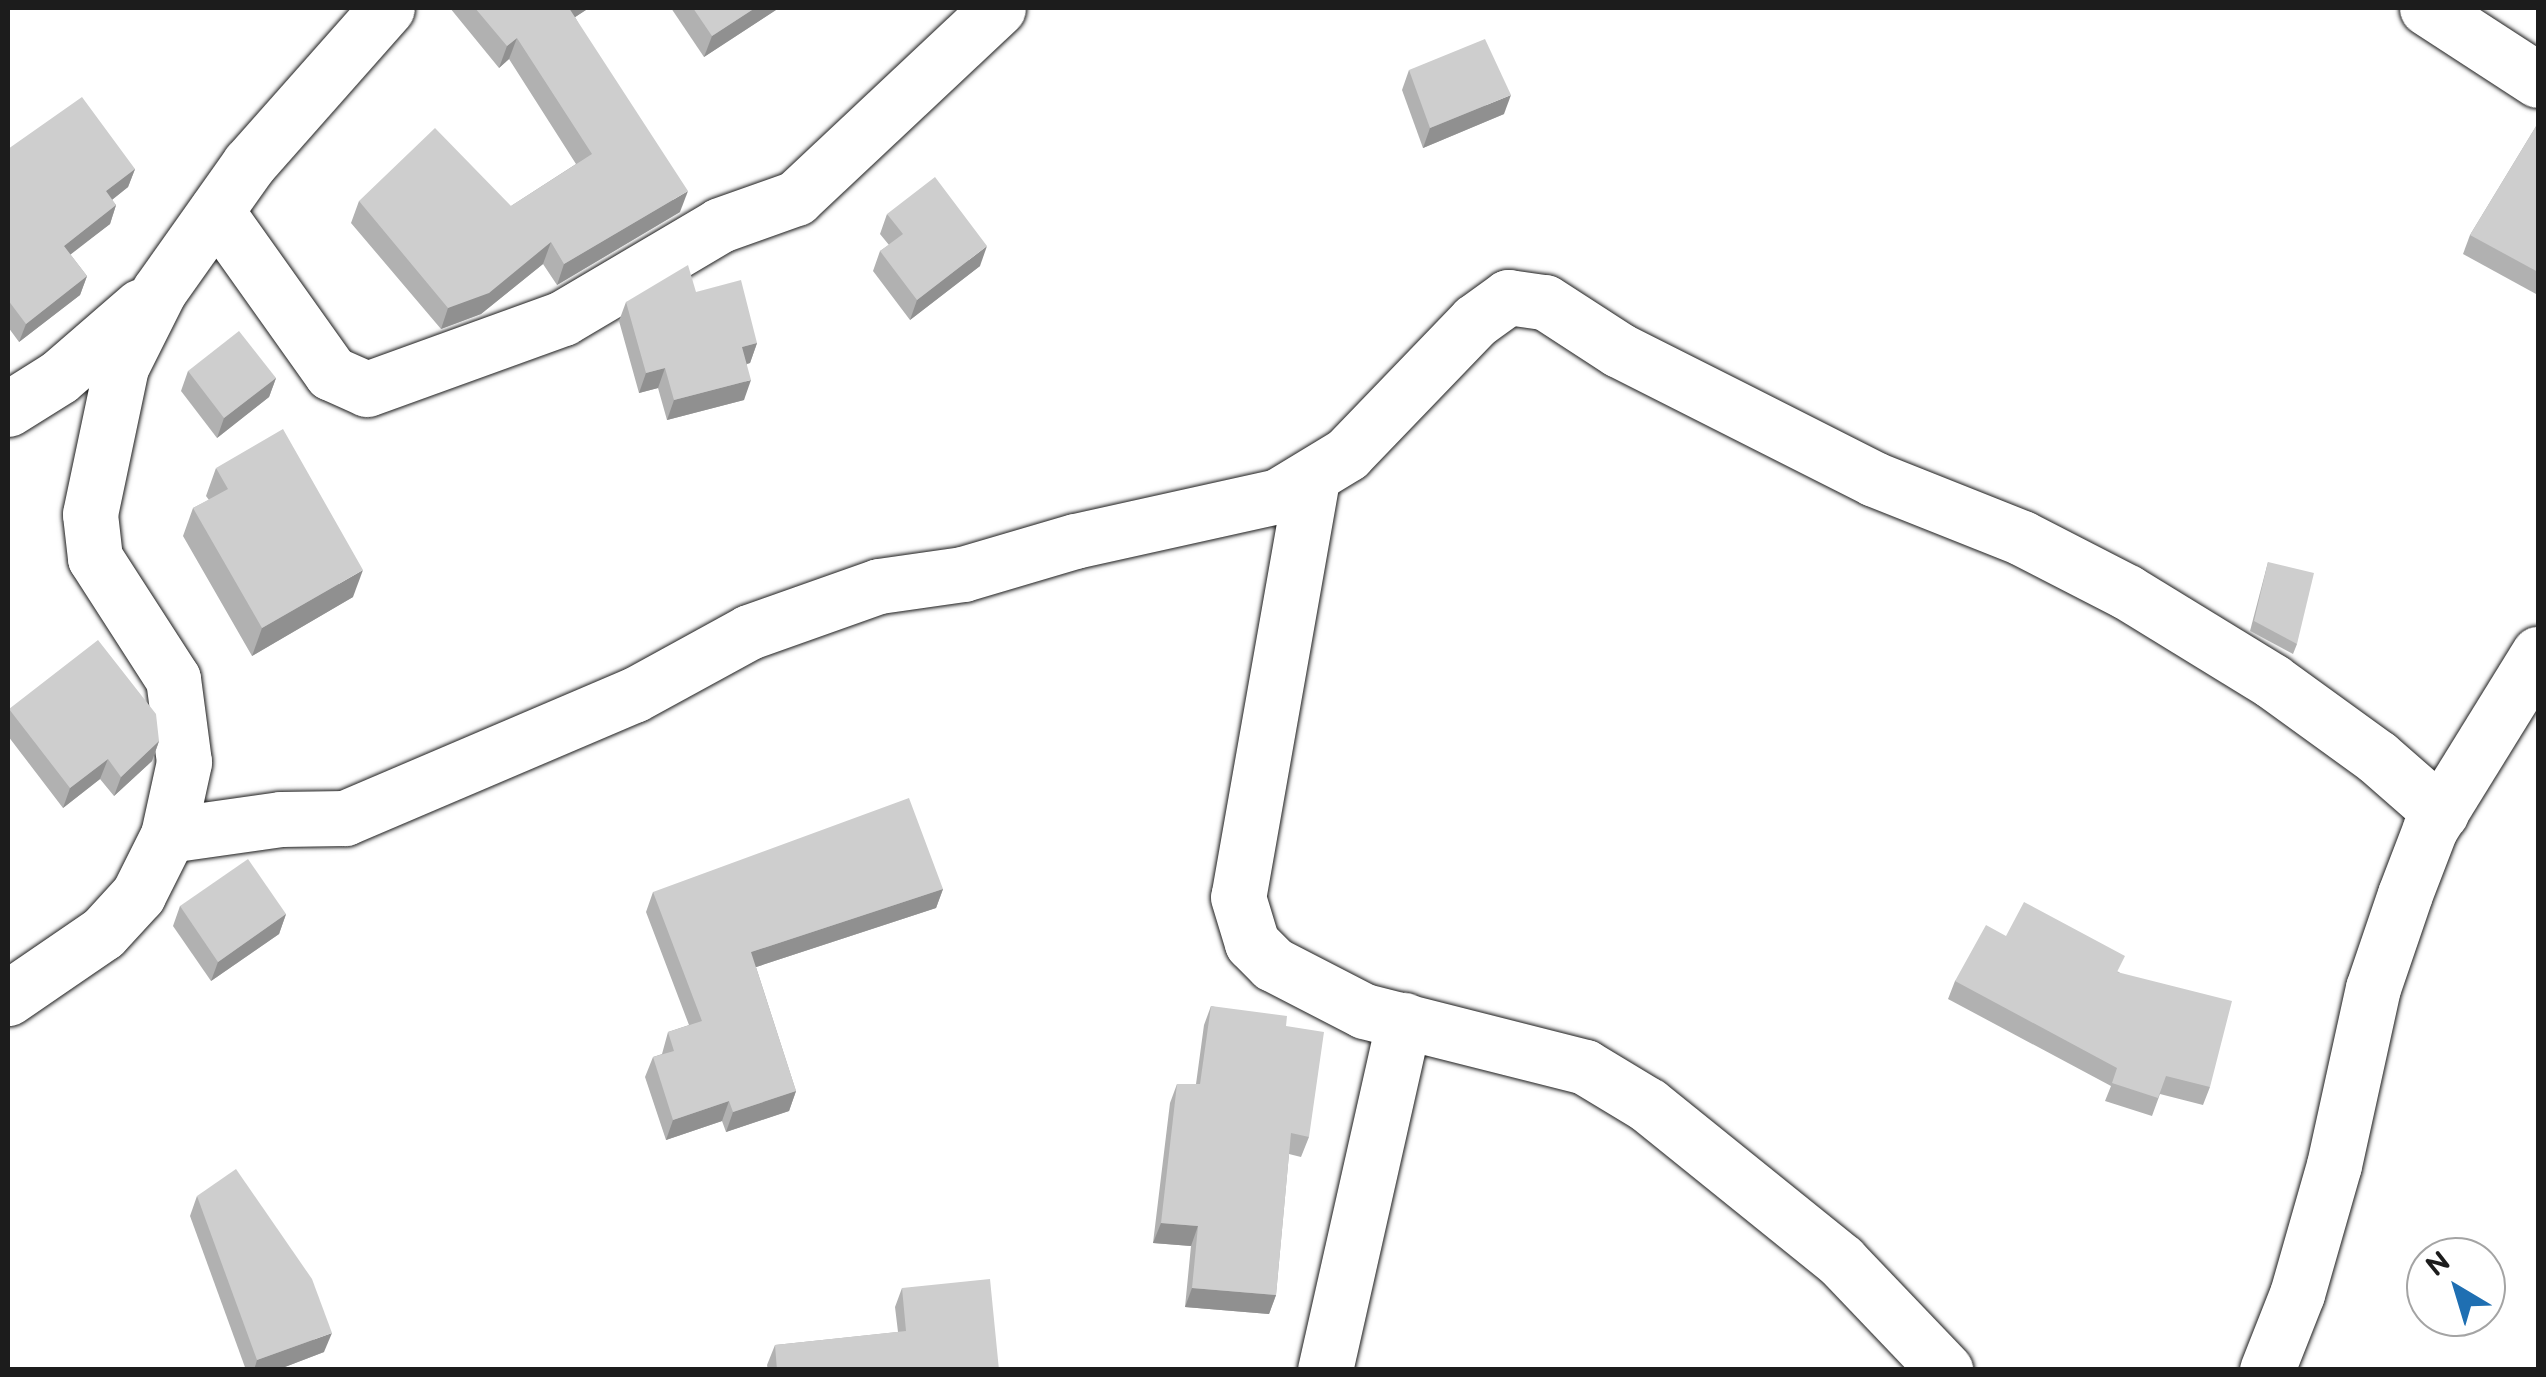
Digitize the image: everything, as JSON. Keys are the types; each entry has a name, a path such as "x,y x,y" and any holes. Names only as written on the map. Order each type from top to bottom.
{"street":[{"path":"216,211 330,372 367,389 562,318 720,225 796,198 998,8"},
{"path":"2427,8 2538,80"},
{"path":"8,998 103,933 138,896 168,835 184,762 173,679 95,558 90,514 121,367 159,292 364,18"},
{"path":"8,409 59,377 159,292"},
{"path":"168,835 281,818 345,818 634,695 750,632 879,586 963,574 1075,540 1278,496 1312,479 1376,430 1490,307 1508,297 1545,302 1619,350 1829,456 2022,538 2127,592 2272,681 2441,813"},
{"path":"1312,479 1238,897 1252,943 1273,964 1364,1011 1584,1067 1648,1105 1841,1261 1945,1370"},
{"path":"2267,1370 2297,1294 2334,1165 2373,988 2441,813 2538,654"},
{"path":"1325,1370 1404,1020"}],"building":[{"path":"475,8 569,8 688,191 564,264 551,242 489,293 448,308 359,201 435,128 511,206 592,154 517,38 507,46"},
{"path":"693,8 755,8 712,36"},
{"path":"1485,39 1511,95 1430,128 1409,70"},
{"path":"82,97 135,169 106,191 116,205 64,246 87,276 26,324 8,300 8,149"},
{"path":"2538,123 2538,272 2470,235"},
{"path":"935,177 987,246 917,300 880,251 903,234 887,214"},
{"path":"688,265 696,292 741,280 757,343 742,347 751,380 674,400 665,368 646,373 626,302"},
{"path":"239,331 276,378 224,418 188,371"},
{"path":"283,429 363,570 262,628 193,508 228,489 216,468"},
{"path":"2268,562 2314,573 2297,644 2254,621"},
{"path":"98,640 156,714 159,741 121,777 108,759 70,788 9,709"},
{"path":"909,798 943,889 751,952 796,1091 733,1112 729,1101 673,1120 653,1057 674,1051 668,1032 702,1021 653,892"},
{"path":"248,859 286,914 218,962 180,906"},
{"path":"2024,902 2125,956 2117,972 2232,1001 2210,1087 2166,1076 2158,1098 2112,1083 2117,1068 1955,981 1986,925 2006,936"},
{"path":"1211,1006 1287,1016 1286,1026 1324,1032 1309,1137 1291,1133 1276,1295 1192,1288 1198,1226 1161,1223 1177,1084 1200,1084"},
{"path":"236,1169 312,1279 332,1333 257,1360 197,1196"},
{"path":"990,1279 999,1370 777,1370 775,1345 906,1331 902,1288"}]}
